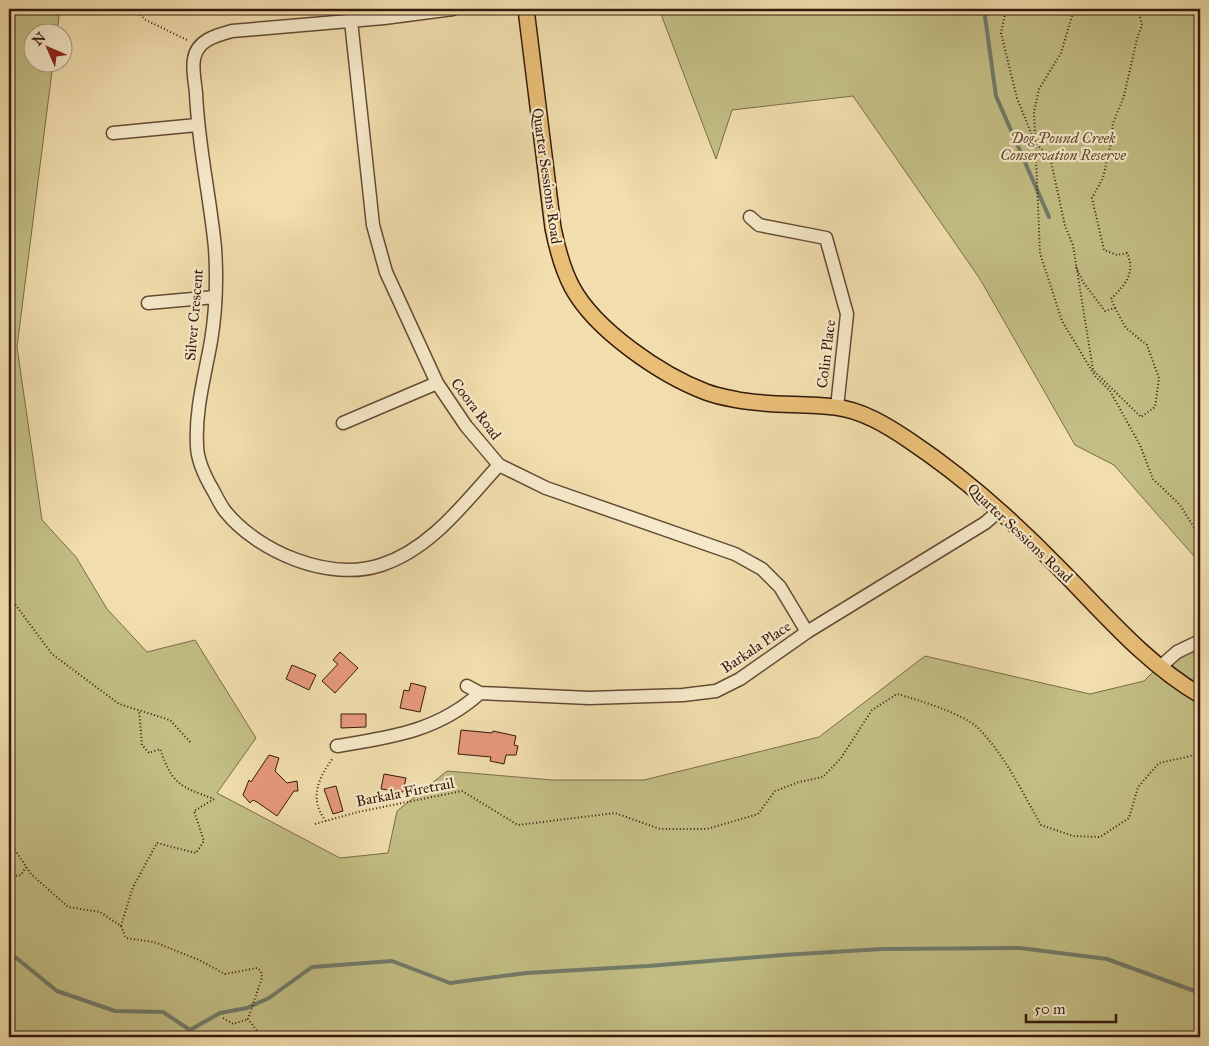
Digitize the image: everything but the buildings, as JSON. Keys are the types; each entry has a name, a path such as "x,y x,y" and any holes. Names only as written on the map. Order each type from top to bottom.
{"main road":[{"name":"Quarter Sessions Road","path":"526,9 552,228 559,257 572,287 590,313 628,346 678,379 707,393 741,400 836,407 860,413 893,430 954,473 1000,510 1160,667 1200,695"}],"street":[{"path":"199,47 211,37 232,32 351,21 384,13 453,9"},
{"name":"Coora Road","path":"351,21 373,225 378,250 436,383 466,426 499,465 546,488 736,554 762,569 780,587 807,632"},
{"name":"Silver Crescent","path":"199,47 194,58 197,125 215,248 215,297 212,338 198,410 196,447 205,476 224,510 248,533 264,543 280,552 311,564 345,570 380,565 415,549 442,527 499,465"},
{"path":"113,133 197,125"},
{"name":"Colin Place","path":"750,217 758,225 826,238 847,314 836,407"},
{"path":"148,303 215,297"},
{"path":"343,423 436,383"},
{"name":"Barkala Place","path":"467,686 480,693 589,698 683,695 716,691 763,664 807,632 985,523 1000,510"},
{"path":"1160,667 1177,652 1200,641"},
{"path":"338,746 377,739 442,721 461,710 480,693"}],"path":[{"path":"136,9 144,19 199,47"},
{"path":"1006,9 1001,33 1017,98 1034,141 1050,157 1065,226 1073,245 1093,370 1141,417 1155,407 1159,378 1147,345 1126,328 1111,299 1127,282 1132,271 1127,253 1117,255 1104,250 1092,198 1103,178 1113,123 1124,96 1142,25 1138,9"},
{"path":"1074,10 1062,53 1039,89 1034,112 1040,253 1062,322 1095,376 1110,391 1140,445 1153,479 1180,505 1200,537"},
{"path":"1075,265 1083,282 1105,311 1115,308"},
{"path":"9,596 52,654 118,704 170,720 191,743"},
{"name":"Barkala Firetrail","path":"315,824 358,812 462,791 518,825 615,813 660,829 707,828 758,814 775,791 800,782 823,777 841,758 872,710 897,694 932,704 977,727 1006,763 1042,825 1073,836 1100,837 1129,818 1138,788 1159,764 1191,756 1200,760"},
{"path":"121,926 133,887 157,843 196,853 204,841 194,811 214,799 182,787 166,766 160,748 149,753 142,745 139,710"},
{"path":"326,821 317,801 318,787 320,776 338,746"},
{"path":"9,841 26,867 68,907 100,912 121,926 126,938 156,943 199,960 225,974 257,968 261,971 262,978 248,1019"},
{"path":"9,877 21,875 26,867"},
{"path":"223,1018 233,1024 248,1019"},
{"path":"248,1019 262,1037"}],"green space":[{"path":"9,9 60,9 58,22 22,22 22,72 52,72 17,347 42,520 76,557 107,609 147,652 195,640 256,738 217,793 340,858 388,853 397,811 447,771 552,780 644,780 819,737 925,656 1090,694 1144,681 1154,671 1161,657 1200,637 1200,1037 9,1037"},
{"name":"Dog Pound Creek Conservation Reserve","path":"659,9 1200,9 1200,563 1114,465 1075,445 980,279 853,96 732,110 716,159"}],"waterway":[{"path":"984,9 996,96 1049,217"},
{"path":"190,1030 220,1013 247,1008 269,998 312,967 392,961 450,983 526,973 648,966 783,955 882,949 1020,948 1107,959 1200,993"},
{"path":"9,952 57,991 115,1011 163,1012 197,1037"}]}
